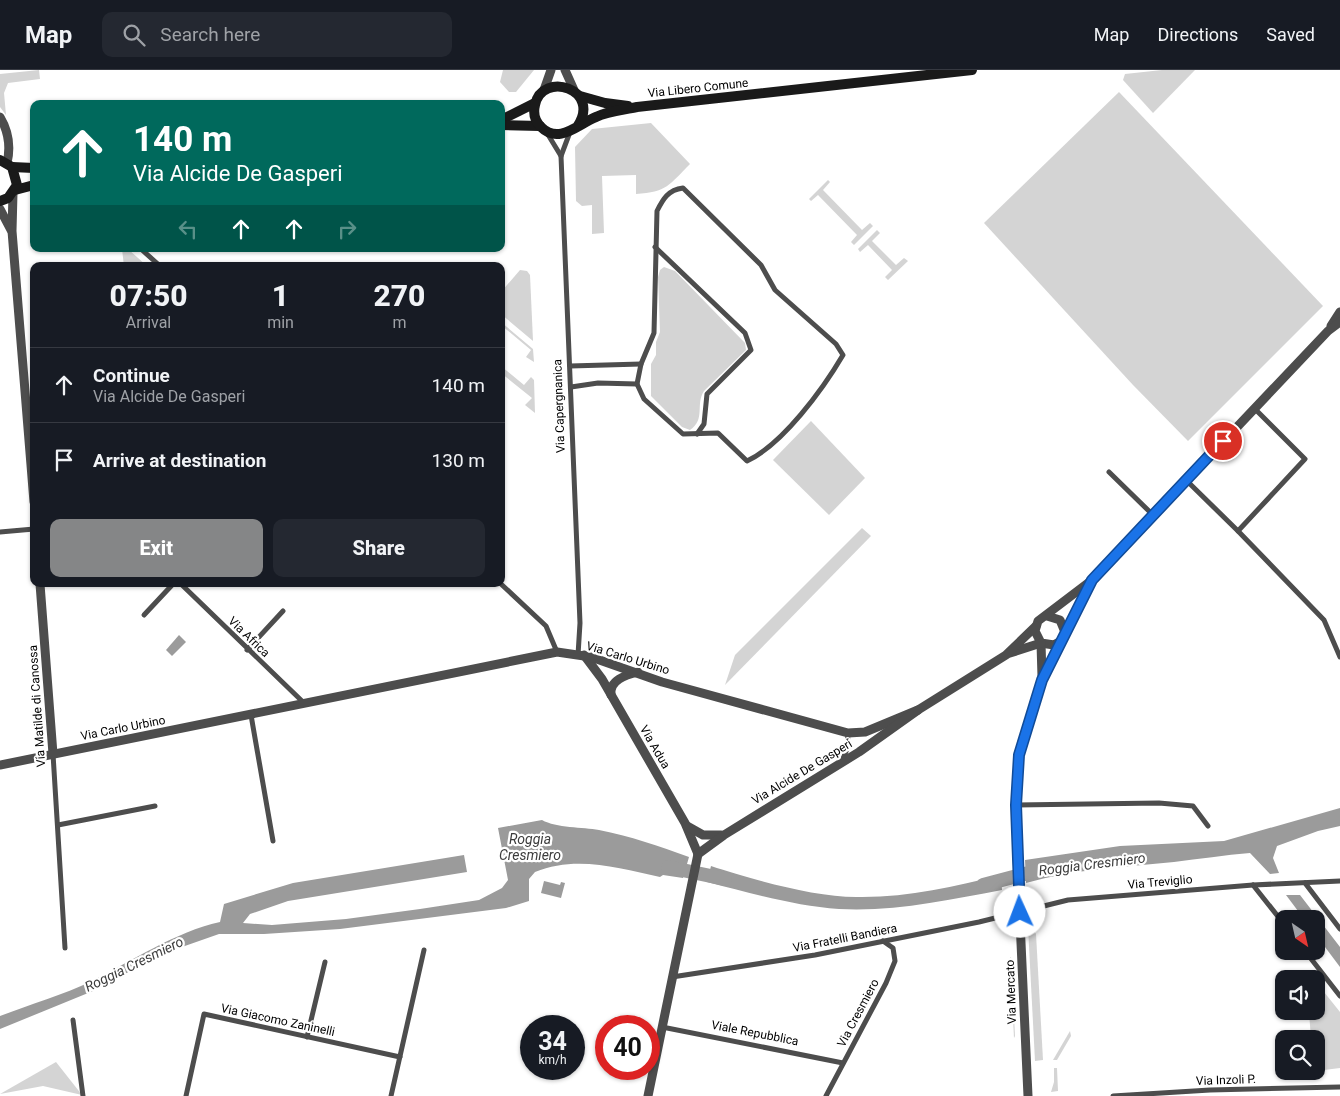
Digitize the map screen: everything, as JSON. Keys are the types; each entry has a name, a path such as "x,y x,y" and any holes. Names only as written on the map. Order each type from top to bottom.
{"main road":[{"name":"Via Libero Comune","path":"505,125 543,128 554,134 573,129 605,114 637,107 972,70"},
{"name":"Via Libero Comune","path":"544,90 560,85 605,103 637,107"},
{"path":"543,128 534,111 535,103 544,90"},
{"path":"573,129 584,112 577,93"},
{"path":"505,118 535,103"},
{"path":"6,163 30,167"},
{"path":"6,163 17,179 14,191"},
{"path":"0,201 14,191 30,187"}],"street":[{"path":"544,90 551,70"},
{"path":"565,70 577,93"},
{"path":"0,117 8,136 10,152 6,163"},
{"name":"Via Capergnanica","path":"543,128 561,156"},
{"name":"Via Capergnanica","path":"573,129 561,156 581,655"},
{"path":"683,188 761,265 768,281 775,290 836,344 843,355 798,417 761,454 747,460 718,432 708,431 697,434 683,434 644,399 637,384 641,364 654,333 655,247 657,211 663,198 674,189 683,188"},
{"path":"14,191 12,231 30,453"},
{"path":"0,209 12,231"},
{"path":"655,247 745,333 751,350 707,394 704,424 697,434"},
{"path":"144,252 156,262"},
{"path":"1328,331 1340,312"},
{"path":"1092,580 1063,637 1054,645 1041,643 1036,636 1036,626 1092,580 1328,331 1340,322"},
{"path":"570,366 641,364"},
{"path":"571,387 598,383 637,384"},
{"path":"1238,531 1305,459 1254,408"},
{"path":"1110,472 1153,515"},
{"path":"1186,480 1324,620 1340,657"},
{"path":"0,532 30,529"},
{"name":"Via Matilde di Canossa","path":"40,587 65,948"},
{"path":"144,615 170,587"},
{"name":"Via Africa","path":"184,587 304,704"},
{"path":"504,587 546,626 557,652"},
{"path":"247,650 283,611"},
{"path":"1047,616 1060,620 1063,637"},
{"name":"Via Alcide De Gasperi","path":"698,854 724,835 888,734 918,710 1006,654 1036,626"},
{"name":"Via Mercato","path":"1028,1096 1017,855 1016,805 1019,755 1042,680 1063,637"},
{"name":"Via Mercato","path":"1041,643 1042,680"},
{"name":"Via Alcide De Gasperi","path":"1006,654 1041,643"},
{"name":"Via Carlo Urbino","path":"0,765 557,652 581,655 639,672 662,682 848,733"},
{"name":"Via Adua","path":"581,655 612,696 685,823 698,854"},
{"path":"612,696 612,687 615,683 639,672"},
{"name":"Via Alcide De Gasperi","path":"848,733 865,732 918,710"},
{"path":"251,715 273,841"},
{"path":"841,762 848,745 848,733"},
{"path":"1016,805 1159,803 1193,806 1208,826"},
{"path":"58,826 155,806"},
{"path":"685,823 704,835 724,835"},
{"path":"648,1096 698,854"},
{"name":"Via Treviglio","path":"1020,912 1068,900 1253,884 1340,881"},
{"path":"1305,883 1340,929"},
{"path":"1253,884 1275,912"},
{"name":"Via Fratelli Bandiera","path":"672,977 815,955 1020,912"},
{"name":"Via Cresmiero","path":"826,1096 886,983 895,961 893,948 883,941"},
{"path":"391,1096 424,950"},
{"path":"1312,960 1340,996"},
{"path":"307,1037 325,962"},
{"name":"Via Giacomo Zaninelli","path":"186,1096 204,1014 400,1057"},
{"path":"73,1020 83,1096"},
{"name":"Viale Repubblica","path":"662,1027 843,1063"},
{"name":"Via Inzoli P.","path":"1113,1096 1210,1090 1340,1087"}],"shaded area":[{"path":"39,70 40,79 8,83 4,93 6,115 0,107 0,74"},
{"path":"503,70 534,70 516,92 509,92 500,82"},
{"path":"1162,70 1195,70 1153,113 1123,80 1125,74"},
{"path":"1119,92 1323,306 1188,441 1133,385 984,223"},
{"path":"651,123 690,164 667,186 646,193 636,194 636,175 602,176 604,233 592,234 592,205 582,206 576,201 575,147 592,129"},
{"path":"828,180 830,182 823,190 862,230 870,223 873,226 854,245 851,242 857,235 818,195 811,201 809,199"},
{"path":"877,230 880,233 872,241 896,265 904,258 908,261 888,280 885,277 892,270 868,245 860,252 858,249"},
{"path":"122,252 131,252 143,262 124,262"},
{"path":"664,267 675,271 745,343 746,350 704,391 700,401 698,421 690,430 682,427 651,396 651,364 656,355 656,342 660,332 658,277 660,270"},
{"path":"520,270 527,271 530,275 533,341 505,317 505,287"},
{"path":"505,325 533,349 534,362 526,357 531,350 505,328"},
{"path":"505,369 524,385 531,377 534,380 535,413 525,405 532,398 505,376"},
{"path":"811,421 865,478 829,515 773,460"},
{"path":"862,528 871,536 725,685 735,655"},
{"path":"1028,927 1033,929 1036,934 1043,1060 1035,1061"},
{"path":"1010,958 1015,1036 1014,1038"},
{"path":"1325,993 1340,1012 1340,1068 1325,1070 1325,1030 1310,1030 1310,1020 1325,1020"},
{"path":"1070,1031 1071,1036 1057,1060 1053,1060"},
{"path":"56,1062 82,1095 43,1086 0,1094"},
{"path":"1054,1068 1057,1068 1058,1091 1051,1092 1054,1082"}],"water":[{"path":"179,635 186,642 172,656 166,650"},
{"name":"Roggia Cresmiero","path":"1340,808 1340,826 1318,831 1277,846 1273,858 1279,873 1270,874 1250,853 1118,867 1044,878 1026,883 1025,860 1120,846 1224,841"},
{"name":"Roggia Cresmiero","path":"542,820 555,825 599,830 622,835 689,857 683,878 663,875 660,877 598,865 566,864 535,872 529,879 529,901 506,908 340,929 264,934 219,934 162,954 93,991 0,1029 0,1016 81,986 187,932 220,922 224,904 293,883 464,855 467,872 288,901 250,914 243,923 272,925 346,919 479,900 502,888 508,880 498,828"},
{"name":"Roggia Cresmiero","path":"711,866 802,891 839,896 875,897 911,894 1001,875 1002,890 901,907 839,909 789,902 707,882"},
{"path":"544,881 560,885 561,882 565,883 561,898 541,893"},
{"path":"1286,895 1300,895 1312,910 1297,910"},
{"path":"1325,928 1340,947 1340,967 1325,947"}],"waterway":[{"name":"Roggia Cresmiero","path":"668,867 725,879"},
{"name":"Roggia Cresmiero","path":"983,885 1044,869"}],"route":[{"path":"1020,912 1016,805 1019,755 1042,680 1080,600 1092,580 1223,441"}]}
